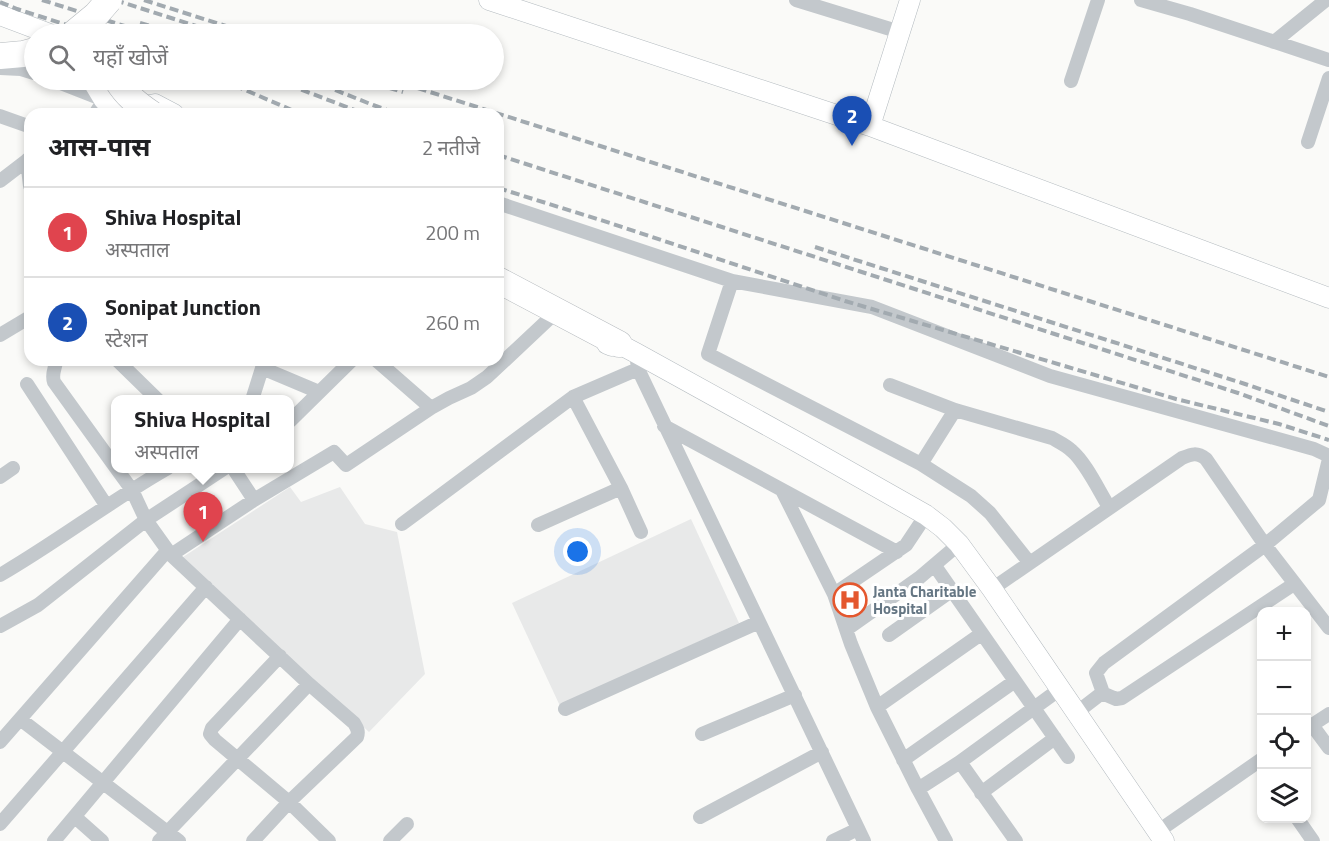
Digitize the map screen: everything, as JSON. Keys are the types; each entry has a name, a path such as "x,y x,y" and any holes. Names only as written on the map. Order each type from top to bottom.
{"highway":[{"path":"85,24 110,0"},
{"path":"105,24 110,0"},
{"path":"0,56 24,54"},
{"path":"105,98 132,101 137,108"},
{"path":"504,282 631,356"}],"street":[{"path":"489,0 870,126 1329,298"},
{"path":"796,0 900,32"},
{"path":"870,126 910,0"},
{"path":"1071,81 1098,0"},
{"path":"1141,0 1329,60"},
{"path":"1274,42 1326,0"},
{"path":"0,15 24,24"},
{"path":"0,46 24,48"},
{"path":"0,68 24,70"},
{"path":"1308,142 1329,78"},
{"path":"82,90 105,98"},
{"path":"0,116 24,125"},
{"path":"0,181 24,162"},
{"path":"504,205 732,281 872,308 1050,376 1314,448 1329,457 1319,500 1265,545 1104,663 1095,673 1102,693"},
{"path":"504,273 616,336 631,356 861,835 833,841"},
{"path":"732,281 708,354 921,464 971,496 990,513 1029,562"},
{"path":"504,290 789,438 926,515 943,528 959,544 992,589 1161,836 1257,766"},
{"path":"504,361 552,316"},
{"path":"0,334 24,320"},
{"path":"402,524 631,356"},
{"path":"56,366 53,374 54,382 111,461"},
{"path":"123,366 154,395"},
{"path":"253,395 263,366"},
{"path":"268,366 319,392"},
{"path":"294,417 346,366"},
{"path":"383,366 431,408"},
{"path":"0,742 169,553 334,452 346,465 431,408 471,388 499,366"},
{"path":"27,384 106,505"},
{"path":"890,385 955,410 1052,438 1062,443 1080,460 1109,507"},
{"path":"573,397 621,488 641,532"},
{"path":"921,464 955,410"},
{"path":"664,426 897,552"},
{"path":"992,589 1182,458 1196,453 1206,459 1265,545 1329,628"},
{"path":"0,477 13,468"},
{"path":"120,473 132,490 146,520 169,553 354,723 358,733 357,737 289,802 254,841"},
{"path":"0,575 17,566 106,505 160,473"},
{"path":"0,626 38,604 146,520 217,473"},
{"path":"236,473 254,500"},
{"path":"538,525 621,488"},
{"path":"782,490 834,594 851,644 878,707 946,841"},
{"path":"834,594 906,545 926,515"},
{"path":"847,629 934,566 959,544"},
{"path":"934,566 1068,757"},
{"path":"1102,693 1116,699 1122,698 1294,584"},
{"path":"0,824 206,587"},
{"path":"889,635 951,591"},
{"path":"54,841 240,619"},
{"path":"565,709 759,622"},
{"path":"878,707 981,634"},
{"path":"280,656 210,731 212,737 289,802 326,840"},
{"path":"903,760 1015,681"},
{"path":"20,719 104,782 168,838 238,758 309,684"},
{"path":"918,789 960,762 1060,689"},
{"path":"1076,713 1102,693"},
{"path":"702,734 795,695"},
{"path":"1311,726 1329,714"},
{"path":"1311,729 1329,748"},
{"path":"981,792 1055,738"},
{"path":"700,817 822,752"},
{"path":"960,762 1016,841"},
{"path":"75,817 102,841"},
{"path":"1300,823 1313,841"},
{"path":"390,841 407,824"}],"shaded area":[{"path":"290,487 301,502 340,487 365,524 397,532 425,674 369,732 180,559"},
{"path":"691,519 739,623 560,706 512,603"}],"railway":[{"path":"42,0 118,24"},
{"path":"115,0 190,24"},
{"path":"144,0 220,24"},
{"path":"0,2 64,24"},
{"path":"245,90 287,108"},
{"path":"302,90 349,108"},
{"path":"335,90 381,108"},
{"path":"396,90 403,92"},
{"path":"424,90 480,108"},
{"path":"504,116 1329,377"},
{"path":"504,157 1238,393 1329,426"},
{"path":"504,190 845,301 1176,399 1279,424 1329,440"},
{"path":"815,247 1329,412"}],"place":[{"name":"Sonipat Junction","path":"852,146"},
{"name":"Shiva Hospital","path":"203,542"},
{"name":"Janta Charitable Hospital","path":"850,600"}]}
